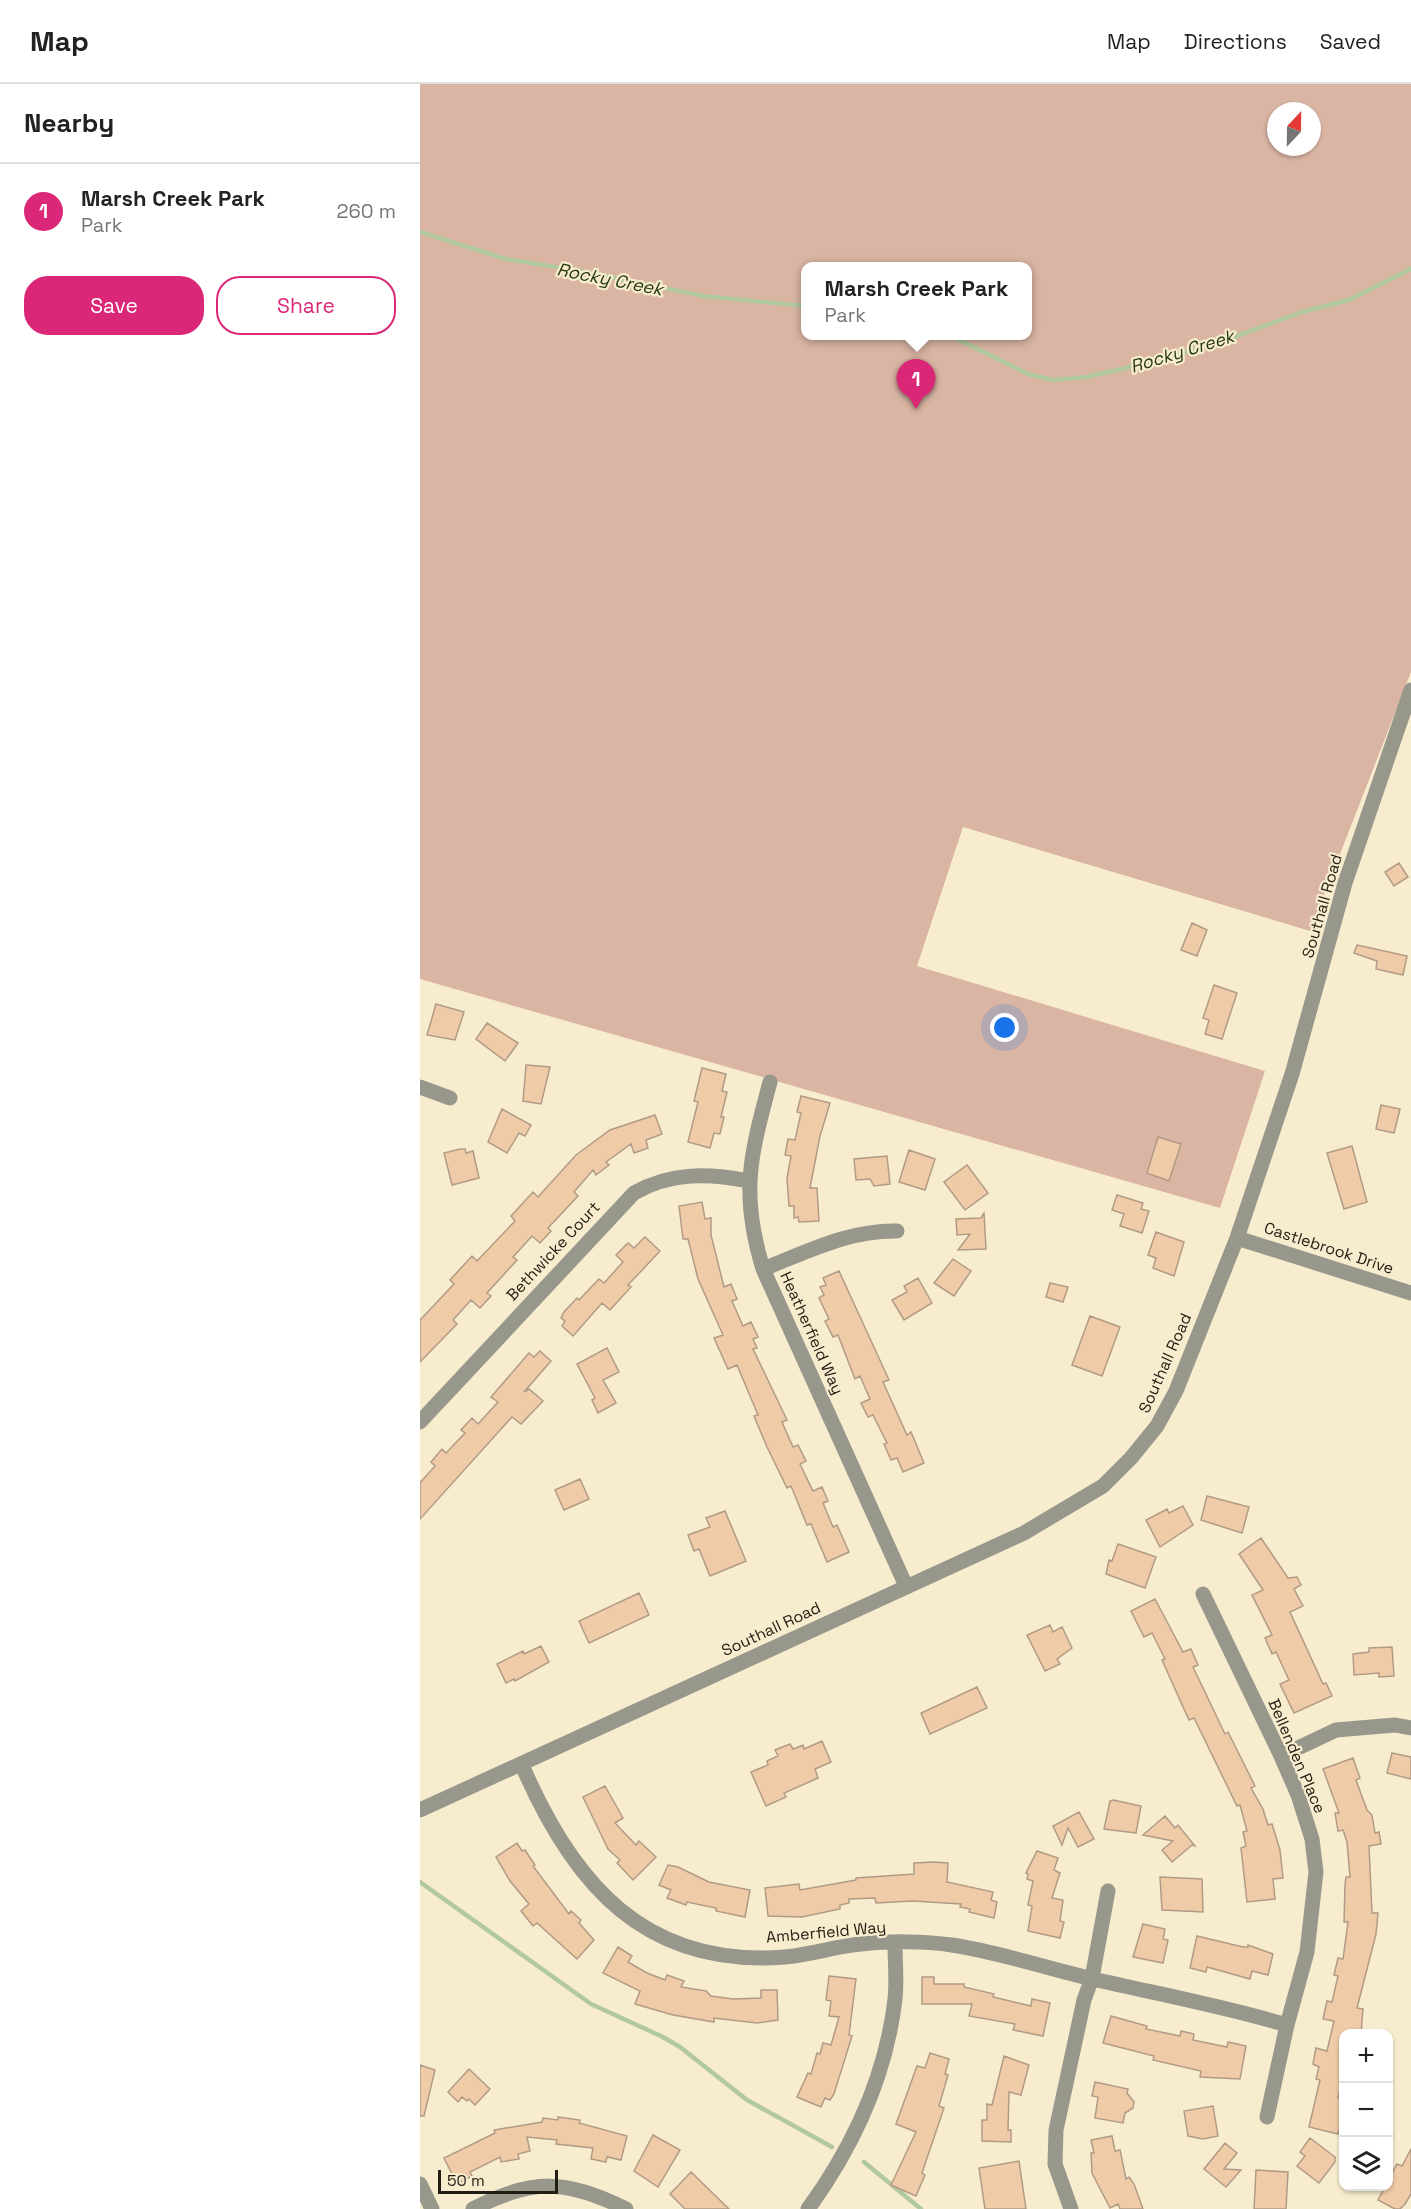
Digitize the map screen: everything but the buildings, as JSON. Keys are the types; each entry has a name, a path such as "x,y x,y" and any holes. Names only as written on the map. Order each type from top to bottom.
{"street":[{"name":"Southall Road","path":"420,1810 1024,1533 1063,1512 1103,1486 1131,1458 1157,1426 1176,1391 1237,1238 1295,1063 1346,883 1411,690"},
{"name":"Heatherfield Way","path":"770,1082 752,1152 748,1181 750,1214 763,1269 906,1586"},
{"path":"420,1087 450,1098"},
{"name":"Bethwicke Court","path":"420,1422 634,1193 652,1183 673,1177 706,1175 748,1181"},
{"path":"763,1269 844,1237 862,1232 897,1231"},
{"name":"Castlebrook Drive","path":"1237,1238 1411,1293"},
{"name":"Bellenden Place","path":"1203,1594 1281,1756 1298,1795 1312,1839 1316,1872 1307,1952 1287,2025 1267,2117"},
{"path":"1281,1756 1336,1730 1395,1725 1411,1728"},
{"name":"Amberfield Way","path":"522,1765 539,1804 582,1873 612,1903 640,1926 670,1940 725,1956 785,1957 863,1944 953,1945 1287,2025"},
{"path":"1071,2209 1054,2164 1056,2130 1084,2000 1092,1978 1108,1890"},
{"path":"808,2209 829,2180 875,2090 895,1998 895,1944"},
{"path":"420,2184 432,2209"},
{"path":"473,2209 522,2187 574,2186 626,2209"}],"shaded area":[{"path":"420,84 1411,84 1411,672 1310,931 963,827 917,966 1265,1071 1220,1208 420,979"}],"waterway":[{"name":"Rocky Creek","path":"420,232 506,259 587,272 703,296 801,306"},
{"name":"Rocky Creek","path":"959,340 1028,374 1053,380 1086,377 1139,365 1229,339 1302,312 1349,300 1411,269"},
{"path":"420,1882 591,2004 680,2047 747,2100 832,2147"},
{"path":"864,2162 921,2209"}],"place":[{"name":"Marsh Creek Park","path":"916,409"}]}
